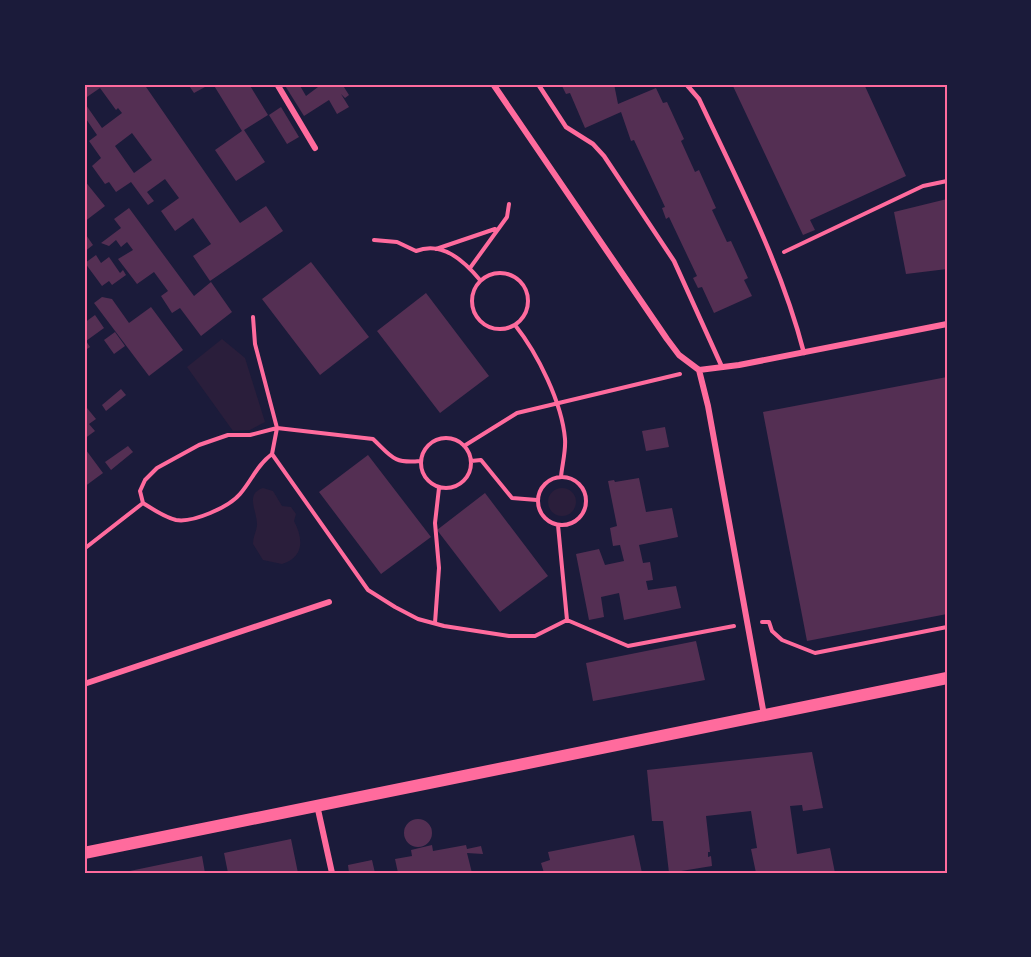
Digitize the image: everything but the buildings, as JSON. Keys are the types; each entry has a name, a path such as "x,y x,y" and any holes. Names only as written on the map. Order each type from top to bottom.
{"main road":[{"path":"84,853 947,678"}],"street":[{"path":"277,84 315,148"},
{"path":"493,84 666,339 679,355 699,370 708,406 749,623 764,715"},
{"path":"699,370 804,353 947,324"},
{"path":"84,684 329,602"},
{"path":"317,805 333,873"}],"lane":[{"path":"538,84 566,127 593,144 604,156 674,261 722,367"},
{"path":"686,84 699,99 773,258 792,306 804,353"}],"path":[{"path":"773,258 923,186 947,182"},
{"path":"470,268 495,229 507,217 509,204"},
{"path":"436,249 495,229"},
{"path":"374,240 397,242 417,251 427,247 436,249 464,260 480,280"},
{"path":"491,273 504,273 515,277 524,286 528,298 526,310 514,325 496,329 484,324 475,315 472,297 480,280 491,273"},
{"path":"253,317 255,344 277,428 272,454 259,464 240,494 224,507 206,514 179,520 160,515 143,503 140,491 145,480 157,468 175,457 228,435 250,435 277,428 373,439 390,456 402,463 420,460"},
{"path":"514,325 523,335 558,402 565,441 561,477"},
{"path":"464,446 518,412 699,370"},
{"path":"440,438 451,438 464,446 471,461 470,473 462,482 452,488 439,488 429,482 422,472 420,460 423,450 430,442 440,438"},
{"path":"272,454 368,590 395,608 435,623 499,634 535,636 567,620 628,646 749,623 769,622 772,631 782,640 815,653 947,627"},
{"path":"471,461 481,460 512,498 537,500"},
{"path":"561,477 577,483 586,498 585,507 575,521 558,525 543,516 537,500 545,484 561,477"},
{"path":"435,623 439,568 435,524 439,488"},
{"path":"84,549 143,503"},
{"path":"558,525 567,620"}],"shaded area":[{"path":"222,339 245,358 265,422 250,430 233,431 187,367"},
{"path":"263,488 273,491 282,506 291,507 296,514 294,521 299,534 300,546 295,557 282,564 263,560 253,544 257,521 253,499 254,494"},
{"path":"562,488 572,492 576,502 572,512 562,516 552,512 548,502 552,492"}]}
